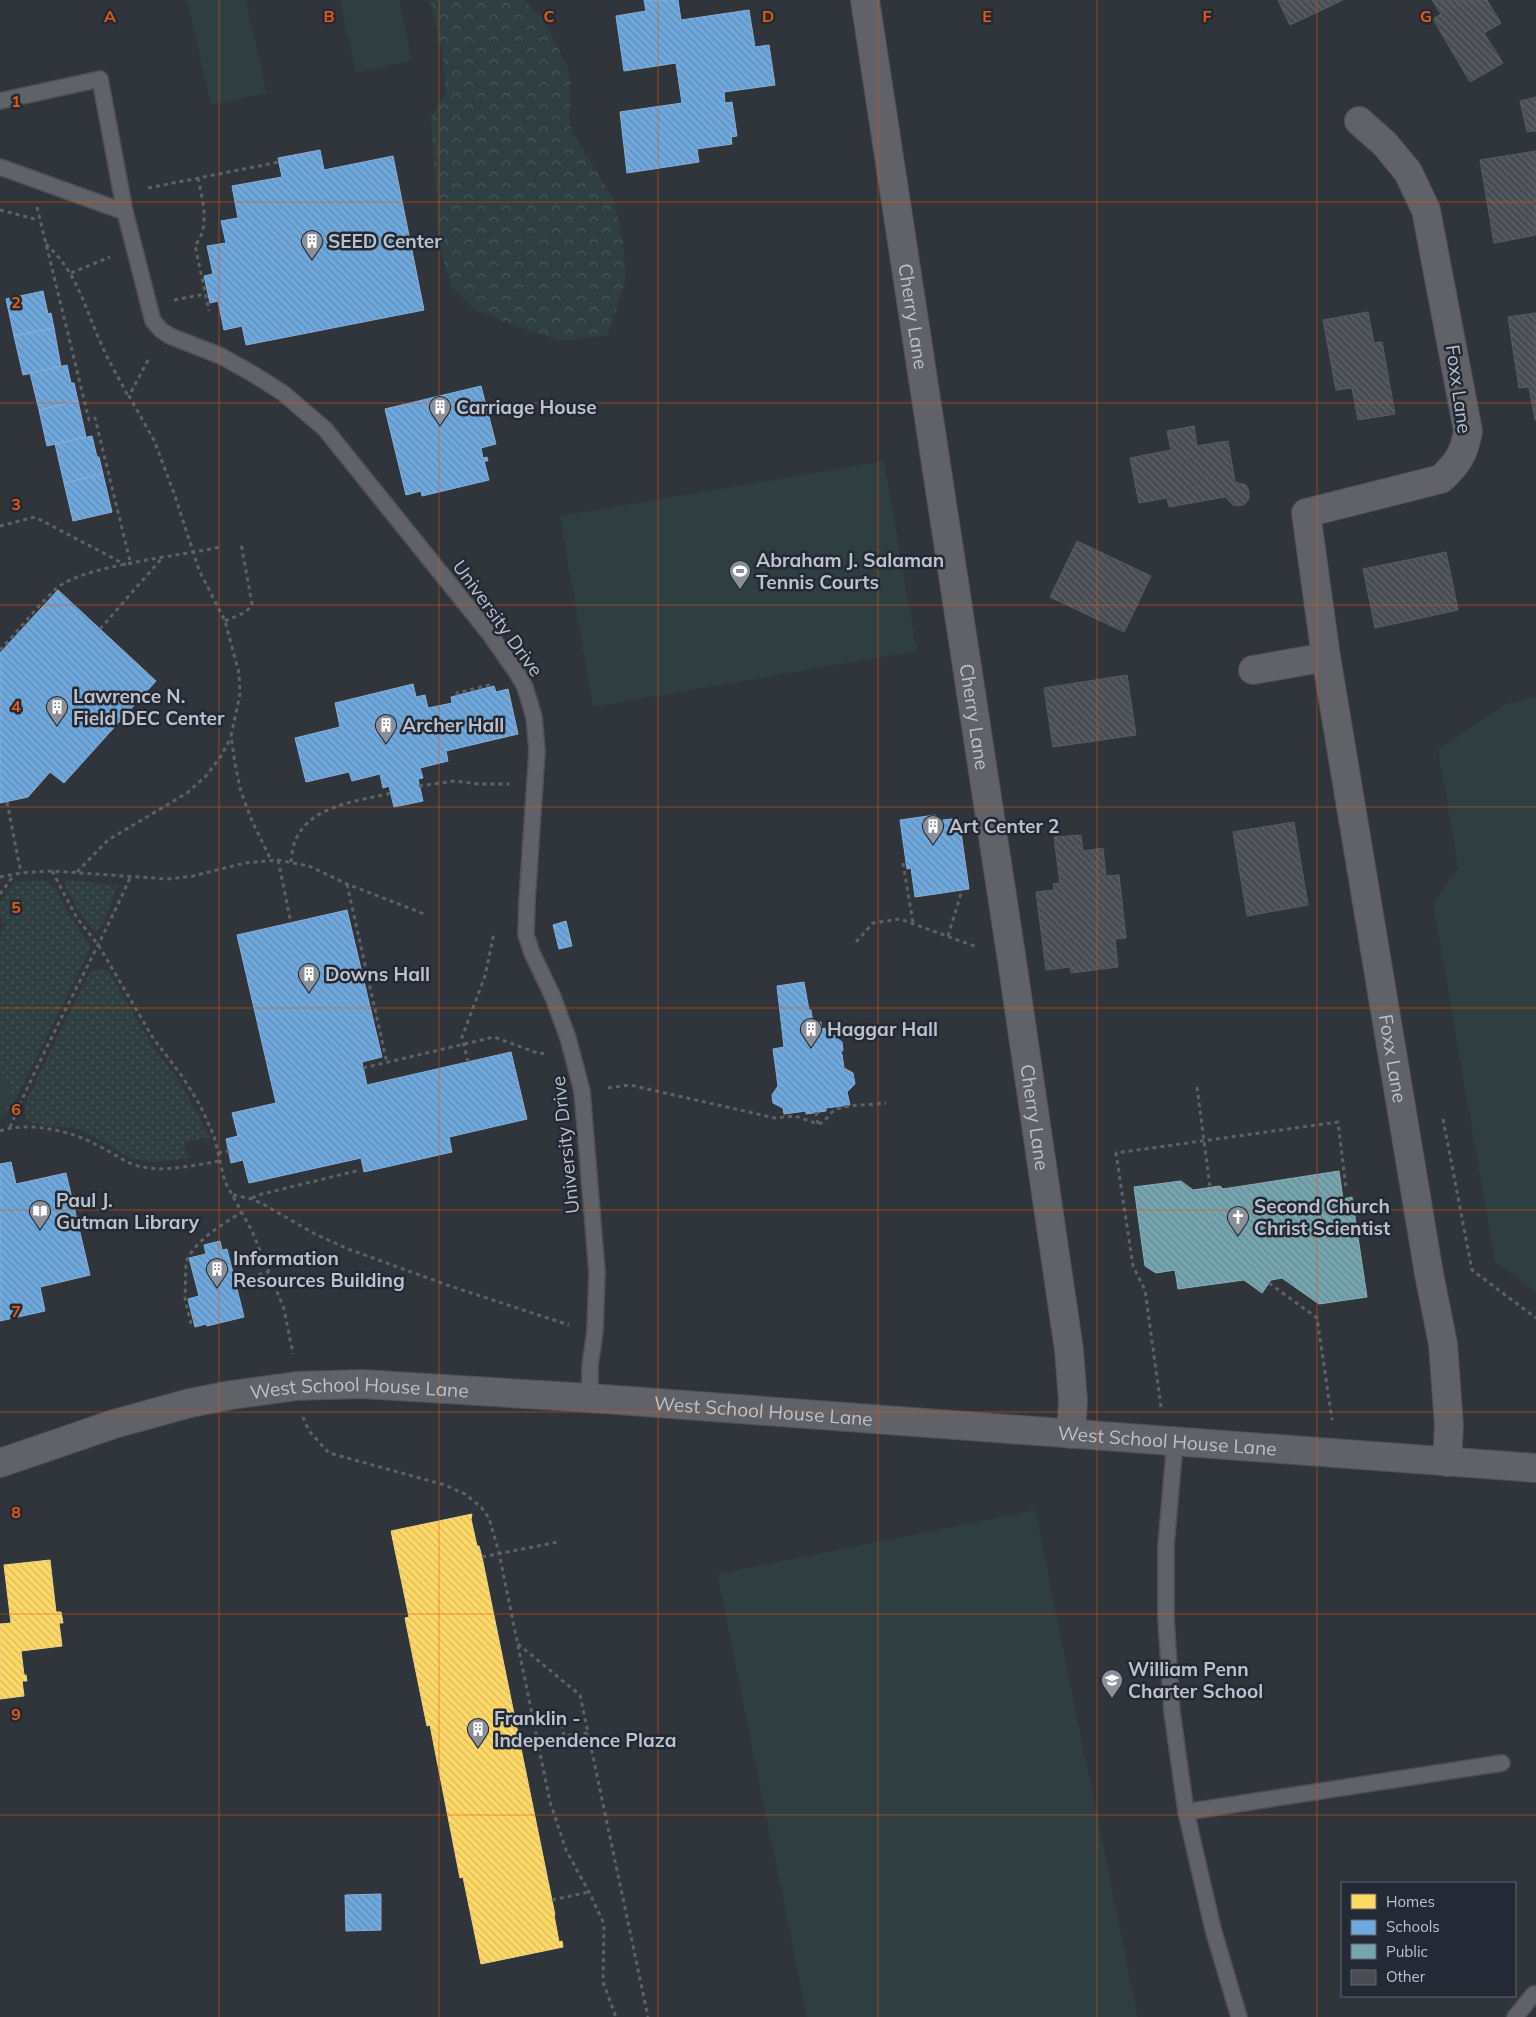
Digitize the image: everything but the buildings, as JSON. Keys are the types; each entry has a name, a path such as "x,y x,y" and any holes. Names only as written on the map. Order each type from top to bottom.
{"street":[{"name":"Cherry Lane","path":"865,0 1012,961 1069,1350 1073,1401 1071,1434"},
{"name":"Foxx Lane","path":"1359,121 1385,144 1408,172 1426,210 1468,431 1465,448 1456,466 1441,479 1306,514 1326,657 1443,1344 1449,1426 1448,1462"},
{"path":"1252,670 1326,657"},
{"name":"West School House Lane","path":"0,1463 114,1424 190,1403 297,1386 372,1384 590,1398 1536,1468"}],"lane":[{"name":"University Drive","path":"0,100 100,79 125,212 153,321 170,336 221,356 254,374 283,393 325,429 473,613 520,678 530,701 537,733 526,935 532,953 553,997 572,1050 582,1091 586,1125 597,1272 590,1366 590,1398"},
{"path":"0,167 125,212"},
{"path":"1175,1442 1166,1545 1166,1618 1172,1712 1186,1812 1213,1929 1239,2017"},
{"path":"1186,1812 1502,1763"},
{"path":"1515,2017 1535,1995"}],"path":[{"path":"122,194 279,162"},
{"path":"198,178 205,213 200,240 195,245 209,312"},
{"path":"34,179 40,220 89,420 95,418 129,565"},
{"path":"0,210 40,220"},
{"path":"46,244 59,256 71,273 83,297 103,348 154,440 175,496 199,570 226,621 234,651 240,687 238,708 231,736 221,756 206,776 188,793 108,840 77,872"},
{"path":"71,273 87,266"},
{"path":"171,305 174,300 205,294"},
{"path":"129,396 148,360"},
{"path":"0,526 35,518 129,565"},
{"path":"226,621 246,612 252,604 241,543"},
{"path":"0,650 58,588 72,579 129,565 193,554 220,547"},
{"path":"100,629 162,558"},
{"path":"458,695 457,693 520,678"},
{"path":"231,736 241,792 252,821 271,860"},
{"path":"419,786 455,781 478,784 534,784"},
{"path":"291,862 297,836 315,816 326,810 391,793"},
{"path":"7,802 21,873"},
{"path":"278,860 291,922"},
{"path":"0,877 21,873 52,871 168,880 245,863 278,860 309,866 347,884 427,915"},
{"path":"903,863 913,923"},
{"path":"52,871 77,918 99,946 153,1038 182,1076 200,1105 214,1136 222,1174 260,1249 288,1322 293,1355"},
{"path":"0,894 14,874"},
{"path":"10,1127 27,1089 99,946 130,878"},
{"path":"347,884 387,1063"},
{"path":"948,936 962,890"},
{"path":"856,942 873,923 900,919 1012,961"},
{"path":"468,1062 462,1044 462,1037 485,976 494,933"},
{"path":"826,1032 872,1026"},
{"path":"363,1068 494,1037 540,1054 572,1050"},
{"path":"630,1085 775,1118 795,1116 818,1124 825,1121 830,1114 839,1108 886,1103"},
{"path":"1197,1087 1210,1187"},
{"path":"816,1112 818,1124"},
{"path":"1443,1119 1472,1270 1536,1318"},
{"path":"1161,1407 1145,1290 1132,1266 1116,1154 1338,1122 1346,1188"},
{"path":"0,1131 10,1127 42,1129 76,1135 142,1167 170,1168 219,1161"},
{"path":"218,1154 229,1151"},
{"path":"252,1199 258,1195 360,1170"},
{"path":"232,1195 252,1199 348,1250 552,1320 594,1331"},
{"path":"191,1324 185,1299 186,1262 188,1257 198,1245 242,1212"},
{"path":"235,1280 268,1272"},
{"path":"1269,1283 1317,1318 1332,1420"},
{"path":"301,1412 309,1431 329,1453 445,1485 465,1494 481,1506 489,1518 499,1554 532,1718 556,1822 566,1850 604,1924 603,1982 616,2017"},
{"path":"482,1557 558,1542"},
{"path":"518,1644 529,1655 580,1695 648,2017"},
{"path":"515,1720 532,1718"},
{"path":"534,1725 560,1720 564,1736 588,1732"},
{"path":"552,1900 589,1892"}],"green space":[{"path":"187,0 246,0 267,93 211,105"},
{"path":"340,0 399,0 412,60 356,73"},
{"path":"430,0 523,0 546,22 571,76 570,128 613,198 623,239 626,278 608,335 563,341 521,328 476,311 450,285 440,249 431,117 446,92 442,53"},
{"name":"Abraham J. Salaman Tennis Courts","path":"884,461 917,651 593,707 560,516"},
{"path":"1536,697 1536,1292 1495,1262 1433,903 1458,868 1438,750 1505,704"},
{"path":"65,880 118,885 107,914 97,933 77,909 68,892"},
{"path":"46,881 54,886 68,913 91,947 12,1107 0,1122 7,1107 8,1098 6,1084 0,1071 0,935 4,926 0,917 0,903 14,882"},
{"path":"101,968 109,972 153,1047 178,1079 210,1137 184,1143 188,1158 154,1162 140,1161 79,1130 65,1127 41,1126 30,1122 26,1118 24,1110 28,1097 88,976"},
{"path":"0,1071 11,1089 11,1099 0,1117"},
{"path":"1035,1510 1138,2017 807,2017 717,1574"}],"place":[{"name":"SEED Center","path":"312,260"},
{"name":"Carriage House","path":"440,426"},
{"name":"Abraham J. Salaman Tennis Courts","path":"740,590"},
{"name":"Lawrence N. Field DEC Center","path":"57,726"},
{"name":"Archer Hall","path":"386,744"},
{"name":"Art Center 2","path":"933,845"},
{"name":"Downs Hall","path":"309,993"},
{"name":"Haggar Hall","path":"811,1048"},
{"name":"Paul J. Gutman Library","path":"40,1230"},
{"name":"Second Church Christ Scientist","path":"1238,1236"},
{"name":"Information Resources Building","path":"217,1288"},
{"name":"William Penn Charter School","path":"1112,1699"},
{"name":"Franklin - Independence Plaza","path":"478,1748"}]}
